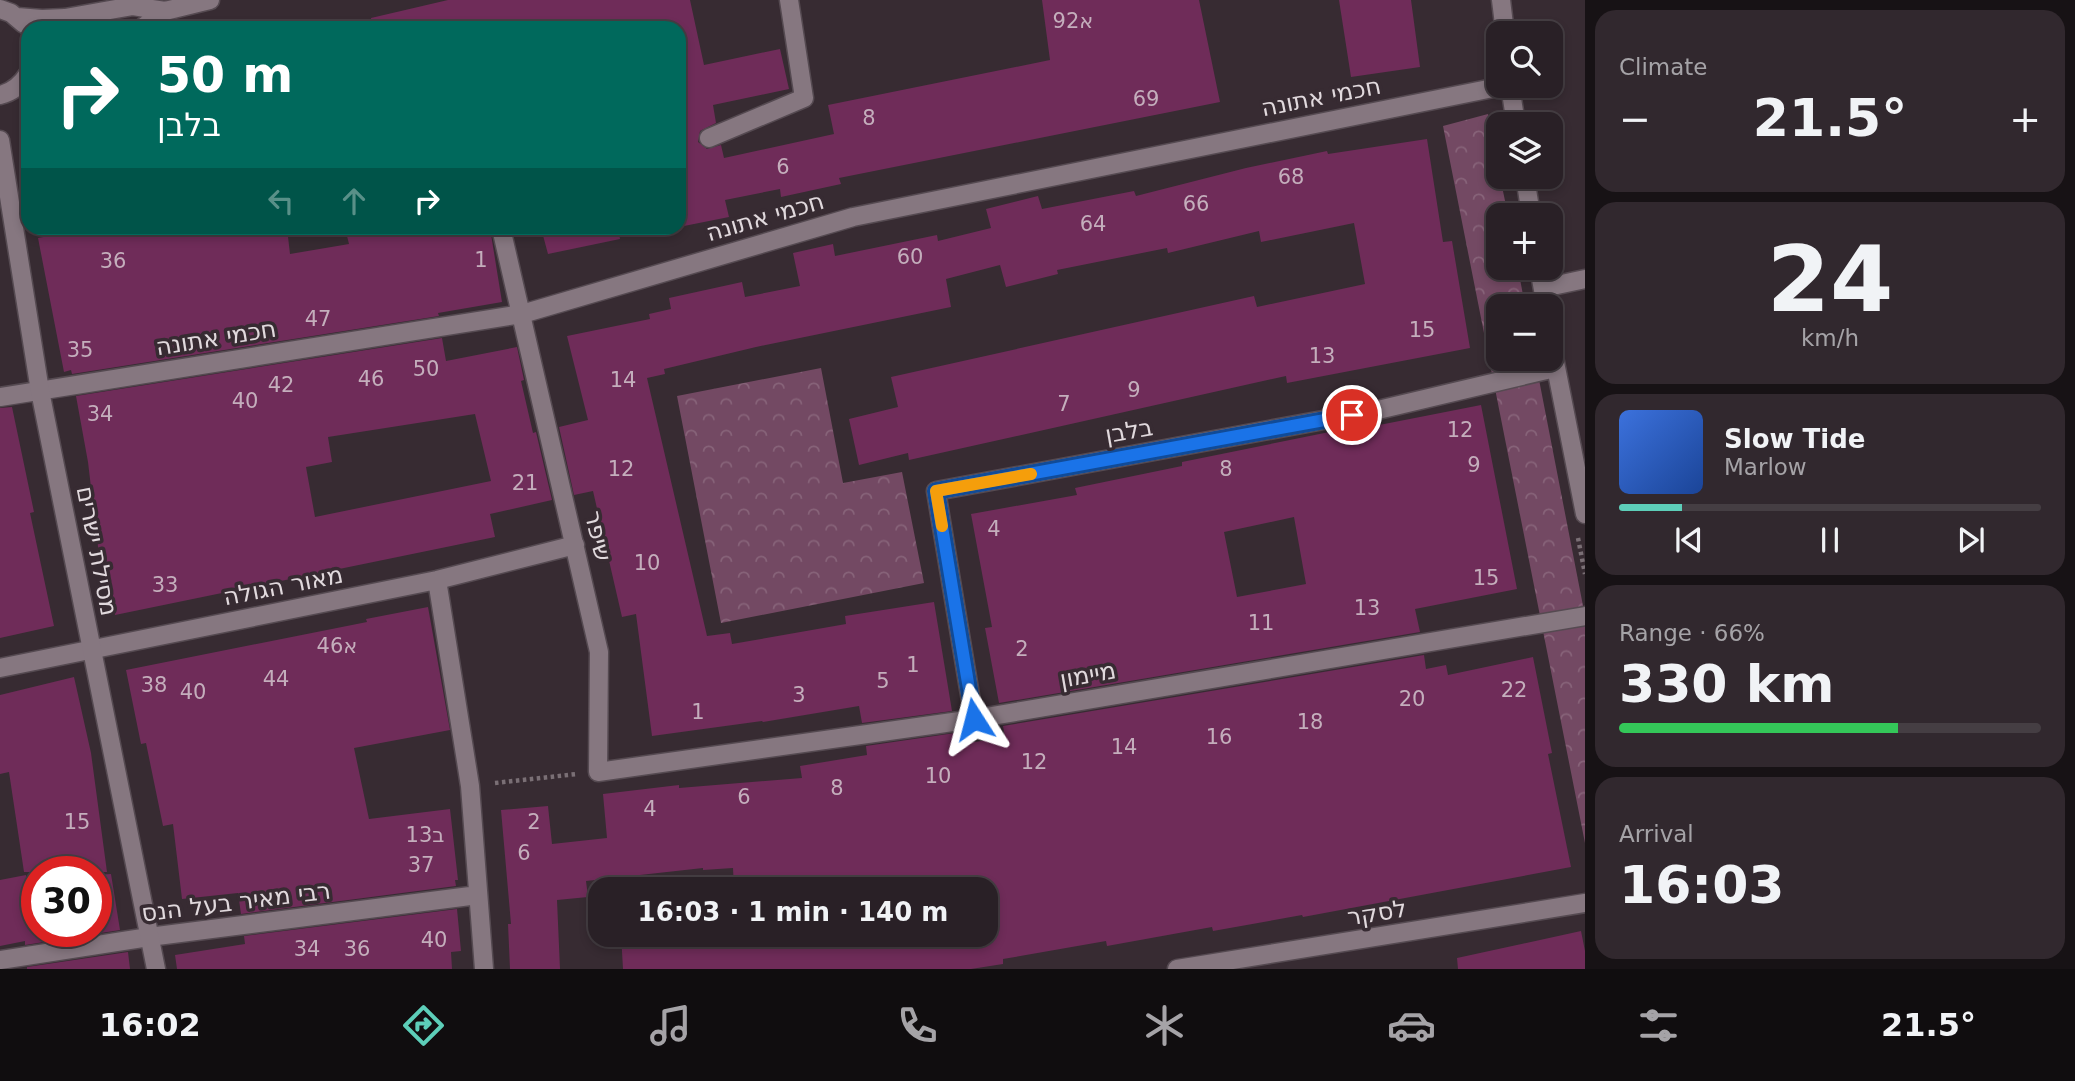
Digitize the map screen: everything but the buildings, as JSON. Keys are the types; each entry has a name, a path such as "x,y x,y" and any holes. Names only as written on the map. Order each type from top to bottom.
{"street":[{"path":"32,21 134,6 165,11 211,0"},
{"path":"709,138 804,98 789,0"},
{"path":"1502,0 1504,21"},
{"path":"0,9 21,22"},
{"path":"151,21 165,11"},
{"path":"0,95 21,84"},
{"name":"חכמי אתונה","path":"0,397 522,314 853,217 1486,89"},
{"name":"מסילת ישרים","path":"0,140 40,391 156,969"},
{"name":"שיפר","path":"503,235 599,652 598,772"},
{"path":"1543,288 1585,279"},
{"path":"1541,280 1544,294"},
{"name":"בלבן","path":"974,719 936,491 1378,410 1542,371"},
{"path":"1556,371 1585,511"},
{"name":"מאור הגולה","path":"0,668 437,580 575,545"},
{"path":"437,580 470,786 484,969"},
{"name":"מיימון","path":"598,772 974,719 1585,616"},
{"name":"רבי מאיר בעל הנס","path":"0,960 149,937 478,895"},
{"name":"לסקר","path":"1177,969 1585,903"}],"path":[{"path":"470,786 598,772"}],"green space":[{"path":"1486,115 1486,189 1503,189 1505,203 1486,203 1486,280 1520,280 1523,294 1486,294 1486,343 1443,126"},
{"path":"821,368 843,483 902,472 924,583 721,623 677,396"},
{"path":"1492,371 1537,371 1585,616 1585,843"}],"slow traffic":[{"path":"942,526 936,491 1031,474"}],"route":[{"path":"974,719 936,491 1352,415"}]}
